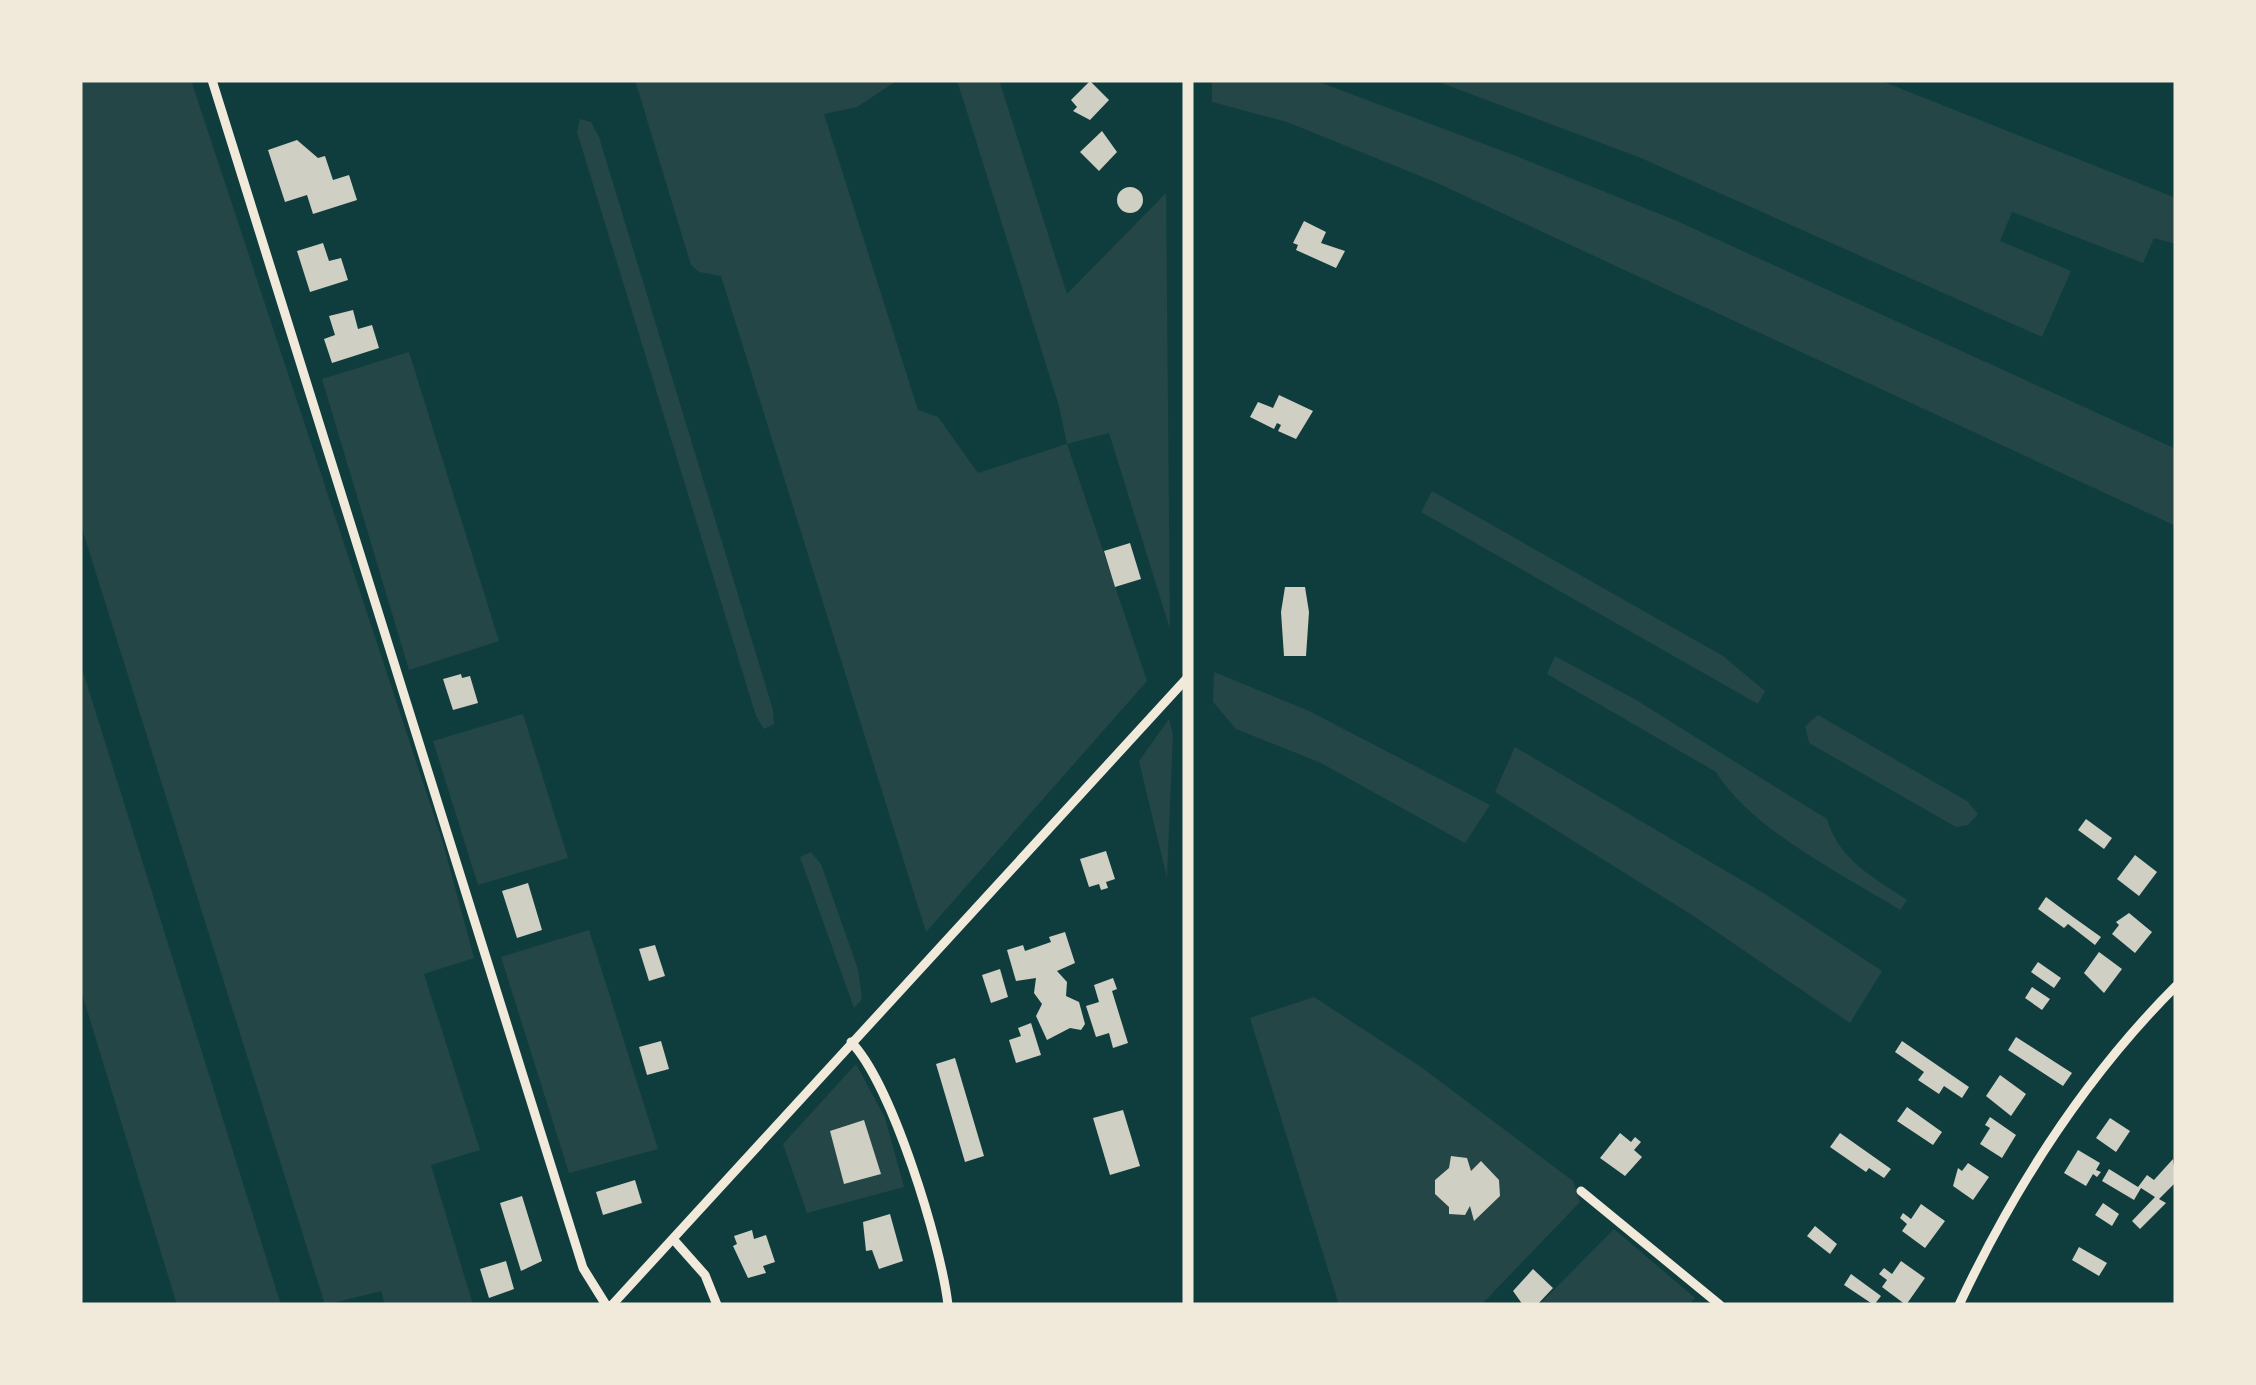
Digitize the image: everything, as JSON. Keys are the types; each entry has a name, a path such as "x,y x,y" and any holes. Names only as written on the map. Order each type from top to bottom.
{"street":[{"path":"212,80 577,1249 592,1286 609,1305 1188,676"},
{"path":"1188,80 1188,1305"},
{"path":"1958,1305 1987,1245 2070,1112 2106,1063 2176,986"},
{"path":"851,1042 870,1064 900,1134 948,1305"},
{"path":"1581,1190 1720,1305"},
{"path":"673,1239 706,1275 717,1305"}],"shaded area":[{"path":"80,80 191,80 443,843 474,958 424,974 480,1150 431,1165 473,1305 385,1305 381,1291 325,1305 80,522"},
{"path":"635,80 898,80 857,107 824,114 918,410 938,417 978,473 1067,444 1147,681 926,932 721,276 699,272 691,265"},
{"path":"957,80 999,80 1067,294 1166,193 1170,629 1109,433 1067,444 1059,406"},
{"path":"1212,80 1314,80 1521,158 1677,221 2176,449 2176,526 1435,182 1287,122 1212,102"},
{"path":"1434,80 1879,80 2176,198 2176,244 2154,238 2143,263 2012,212 2000,241 2071,271 2042,337 1641,158"},
{"path":"580,119 591,122 599,137 773,710 774,724 764,729 756,716 577,132"},
{"path":"409,352 499,641 409,670 322,379"},
{"path":"1432,491 1723,656 1765,691 1758,704 1421,512"},
{"path":"1555,656 1636,700 1827,819 1849,857 1907,900 1900,910 1775,832 1732,793 1716,772 1547,674"},
{"path":"80,662 281,1305 177,1305 80,987"},
{"path":"1214,672 1309,711 1490,805 1465,843 1321,763 1236,729 1213,702"},
{"path":"523,714 568,858 478,885 433,741"},
{"path":"1818,715 1967,801 1978,814 1968,825 1956,827 1809,743 1805,726"},
{"path":"1169,719 1173,734 1167,878 1139,761"},
{"path":"1515,747 1765,894 1882,971 1850,1023 1692,915 1495,792"},
{"path":"811,852 821,864 858,969 862,999 854,1008 800,857"},
{"path":"589,930 658,1149 569,1173 501,957"},
{"path":"1314,997 1421,1067 1573,1181 1580,1202 1481,1305 1339,1305 1250,1018"},
{"path":"856,1064 885,1118 904,1187 807,1213 783,1144"},
{"path":"1614,1229 1695,1298 1689,1305 1539,1305"}],"building":[{"path":"1090,81 1109,100 1090,120 1073,111 1077,107 1071,100"},
{"path":"1102,131 1117,152 1099,171 1080,152"},
{"path":"297,140 318,158 325,156 333,180 349,175 357,200 313,214 307,195 285,202 268,150"},
{"path":"1130,187 1139,191 1143,200 1139,209 1130,213 1121,209 1117,200 1121,191"},
{"path":"1304,221 1326,232 1321,243 1345,251 1336,268 1296,250 1298,245 1293,243"},
{"path":"323,243 329,261 341,258 348,280 310,292 297,251"},
{"path":"353,310 358,329 372,325 379,348 332,363 324,339 335,335 329,316"},
{"path":"1279,395 1313,411 1296,439 1278,431 1281,425 1277,423 1274,429 1250,417 1258,402 1273,408"},
{"path":"1130,543 1141,579 1115,587 1104,551"},
{"path":"1285,587 1305,587 1309,612 1306,656 1284,656 1281,612"},
{"path":"461,674 462,678 470,676 478,703 453,710 443,679"},
{"path":"2086,819 2112,838 2104,849 2078,830"},
{"path":"1106,851 1115,879 1106,882 1108,888 1101,890 1099,884 1089,887 1080,859"},
{"path":"2135,855 2157,872 2139,896 2117,879"},
{"path":"528,883 542,930 517,938 502,891"},
{"path":"2046,897 2101,937 2095,945 2068,924 2064,928 2038,909"},
{"path":"2129,913 2152,932 2135,953 2112,934 2119,925 2116,922"},
{"path":"1065,932 1075,963 1057,971 1067,982 1066,996 1079,1002 1085,1024 1081,1030 1070,1028 1047,1040 1036,1016 1042,1004 1034,993 1036,978 1016,981 1007,950 1023,945 1025,951 1051,942 1049,937"},
{"path":"655,945 665,976 649,981 639,949"},
{"path":"2099,952 2122,969 2104,993 2084,973"},
{"path":"2038,962 2061,978 2054,988 2031,972"},
{"path":"1000,969 1008,997 991,1003 982,975"},
{"path":"1113,978 1117,989 1112,991 1128,1043 1113,1048 1109,1033 1096,1037 1086,1006 1099,1002 1094,985"},
{"path":"2032,987 2050,999 2042,1010 2025,998"},
{"path":"1031,1023 1041,1055 1016,1063 1009,1040 1021,1036 1018,1028"},
{"path":"2016,1037 2072,1073 2063,1086 2008,1050"},
{"path":"661,1041 669,1069 647,1075 639,1047"},
{"path":"1902,1041 1969,1087 1962,1098 1944,1086 1939,1094 1918,1080 1924,1072 1895,1052"},
{"path":"955,1058 984,1156 965,1162 936,1064"},
{"path":"2000,1075 2026,1094 2011,1116 1986,1096"},
{"path":"1907,1107 1942,1132 1933,1145 1897,1121"},
{"path":"1123,1110 1140,1166 1110,1175 1093,1118"},
{"path":"1990,1117 2016,1135 2002,1158 1980,1144 1990,1128 1985,1125"},
{"path":"2110,1118 2130,1131 2116,1152 2096,1138"},
{"path":"864,1120 881,1174 844,1184 830,1131"},
{"path":"1620,1133 1631,1142 1635,1137 1641,1142 1634,1150 1642,1157 1625,1176 1600,1158"},
{"path":"1840,1133 1891,1169 1884,1178 1869,1168 1866,1172 1830,1147"},
{"path":"2078,1150 2100,1163 2096,1170 2101,1172 2097,1177 2093,1174 2086,1186 2064,1173"},
{"path":"1451,1156 1467,1158 1471,1171 1481,1161 1499,1180 1500,1196 1474,1221 1470,1206 1465,1215 1449,1214 1449,1207 1435,1194 1435,1180 1449,1168"},
{"path":"2173,1159 2176,1182 2159,1199 2166,1203 2140,1229 2132,1221 2155,1197 2141,1188 2134,1200 2102,1181 2109,1169 2138,1187 2147,1175 2154,1180"},
{"path":"1968,1163 1989,1177 1973,1200 1953,1186 1958,1168 1962,1171"},
{"path":"635,1180 642,1203 603,1215 596,1192"},
{"path":"522,1196 542,1261 521,1271 500,1203"},
{"path":"2103,1203 2119,1214 2112,1226 2095,1215"},
{"path":"1921,1204 1945,1221 1925,1248 1902,1231 1907,1224 1900,1218 1903,1213 1911,1219"},
{"path":"890,1214 903,1261 879,1269 872,1250 866,1251 863,1222"},
{"path":"1815,1226 1837,1244 1830,1254 1807,1236"},
{"path":"752,1230 754,1239 766,1235 775,1262 763,1266 766,1273 748,1278 733,1246 737,1244 734,1236"},
{"path":"2079,1247 2107,1263 2099,1276 2072,1260"},
{"path":"506,1261 514,1289 489,1298 480,1269"},
{"path":"1901,1261 1925,1278 1906,1305 1882,1287 1887,1280 1879,1274 1884,1268 1892,1274"},
{"path":"1533,1269 1553,1288 1537,1305 1523,1305 1513,1291"},
{"path":"1851,1274 1881,1296 1874,1305 1844,1285"}]}
